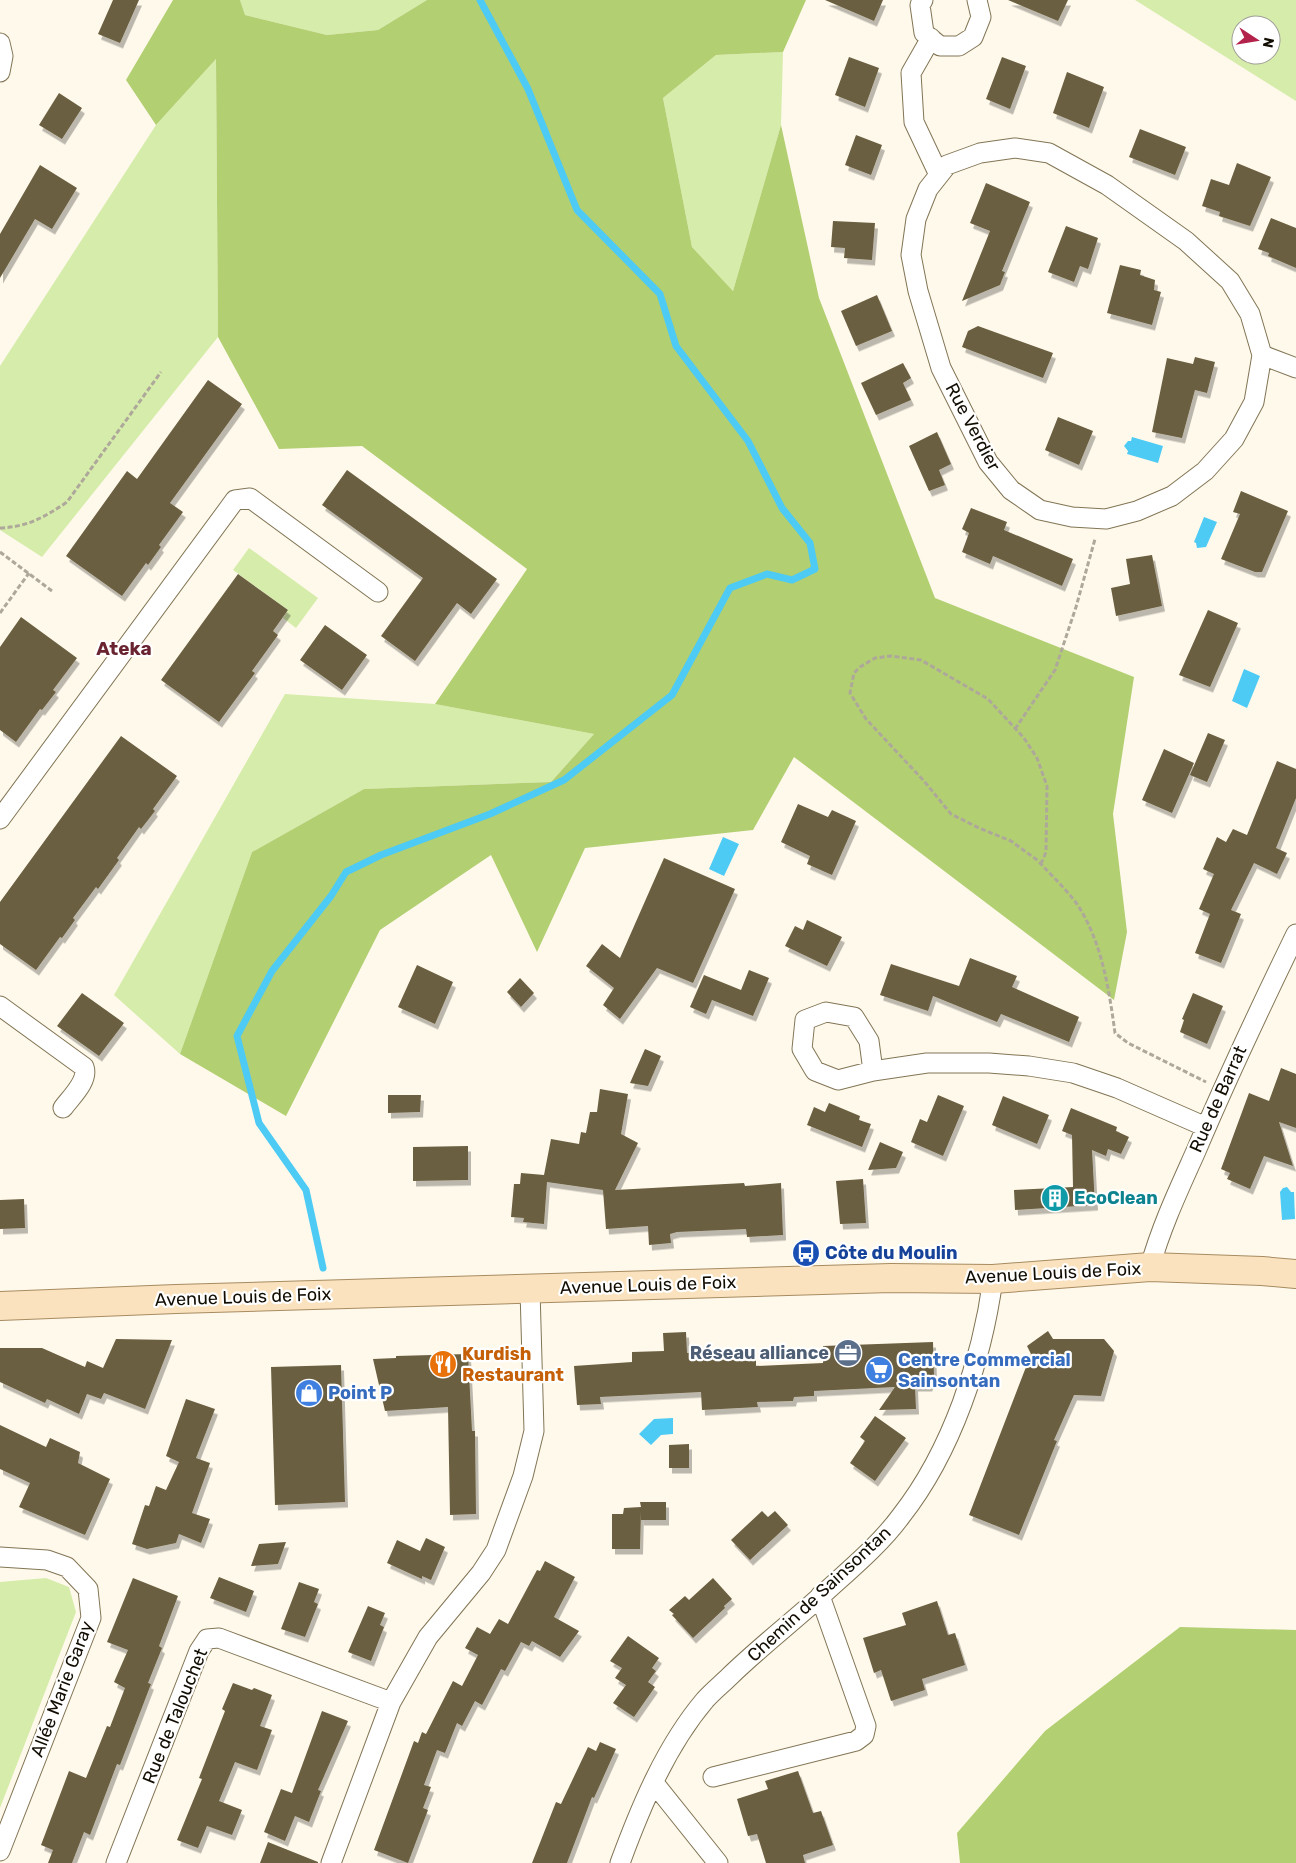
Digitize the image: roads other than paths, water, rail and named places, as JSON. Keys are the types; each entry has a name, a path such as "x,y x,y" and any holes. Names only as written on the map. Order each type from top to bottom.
{"main road":[{"name":"Avenue Louis de Foix","path":"0,1306 891,1278 993,1279 1150,1267 1262,1270 1296,1274"}],"street":[{"path":"923,0 920,5 924,33 940,46 959,46 973,36 981,17 977,0"},
{"path":"931,38 911,73 914,122 939,175 947,165 980,153 1015,148 1048,153 1106,185 1186,241 1230,280 1250,314 1262,355 1296,368"},
{"path":"0,43 3,56 0,72"},
{"name":"Rue Verdier","path":"939,175 928,189 916,218 911,255 918,291 941,368 988,462 1011,490 1040,510 1072,517 1106,519 1137,511 1172,496 1205,471 1234,439 1254,402 1262,355"},
{"path":"0,819 235,500 250,498 378,592"},
{"name":"Rue de Barrat","path":"1150,1267 1164,1226 1222,1089 1296,934"},
{"path":"0,1006 84,1067 84,1079 63,1108"},
{"path":"873,1071 926,1063 989,1063 1073,1073 1117,1088 1206,1127"},
{"name":"Chemin de Sainsontan","path":"620,1863 654,1783 681,1732 706,1699 758,1648 820,1596 877,1543 900,1518 924,1484 946,1440 974,1368 989,1311 993,1279"},
{"path":"332,1863 391,1702 428,1637 481,1573 496,1550 523,1476 534,1432 530,1290"},
{"name":"Allée Marie Garay","path":"0,1557 47,1560 67,1567 88,1589 91,1618 0,1851"},
{"path":"713,1777 848,1743 864,1735 866,1726 820,1596"},
{"name":"Rue de Talouchet","path":"116,1863 199,1651 206,1639 220,1638 391,1702"},
{"path":"654,1783 718,1863"}],"water":[{"path":"1132,437 1163,446 1158,463 1127,454 1128,451 1124,446 1128,441 1131,441"},
{"path":"1204,517 1217,522 1206,547 1197,548 1194,542"},
{"path":"1244,669 1260,676 1247,708 1232,701"},
{"path":"723,837 739,844 724,876 709,869"},
{"path":"1287,1187 1291,1192 1294,1192 1295,1219 1282,1220 1280,1192 1283,1188"},
{"path":"673,1418 673,1434 661,1435 651,1445 639,1434 654,1419"}],"waterway":[{"path":"323,1268 306,1190 259,1123 237,1036 272,971 331,896 346,872 381,855 490,814 564,780 672,695 730,588 767,574 792,580 815,569 810,543 782,508 748,441 676,346 660,294 577,210 528,89 480,0"}],"place":[{"name":"EcoClean","path":"1055,1198"},
{"name":"Côte du Moulin","path":"806,1253"},
{"name":"Réseau alliance","path":"848,1353"},
{"name":"Kurdish Restaurant","path":"443,1364"},
{"name":"Centre Commercial Sainsontan","path":"879,1370"},
{"name":"Point P","path":"309,1393"}],"district":[{"name":"Ateka","path":"124,648"}]}
